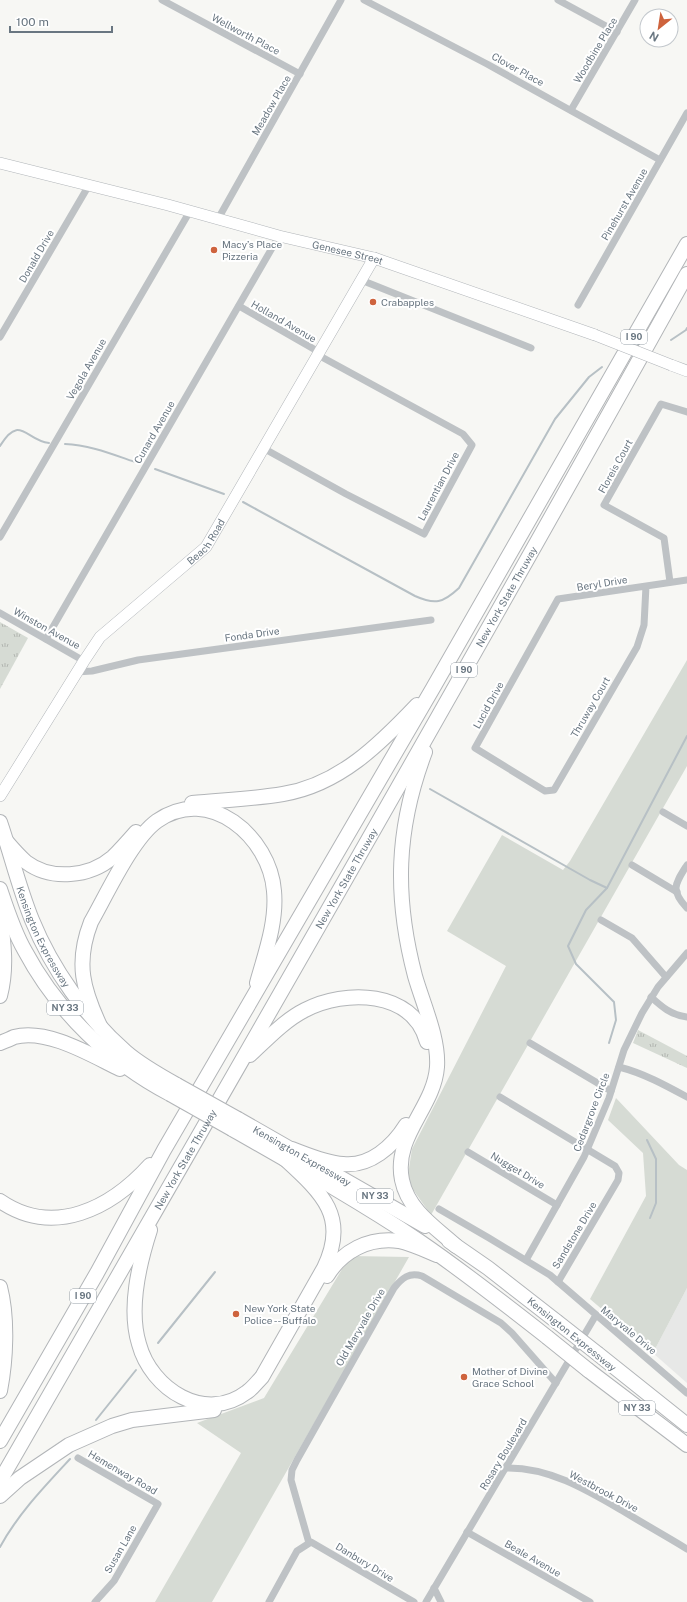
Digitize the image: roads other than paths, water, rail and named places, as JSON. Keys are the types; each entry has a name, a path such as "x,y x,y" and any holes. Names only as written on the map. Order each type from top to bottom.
{"highway":[{"name":"New York State Thruway","path":"0,1441 97,1273 164,1150 251,1003 433,688 687,244"},
{"name":"New York State Thruway","path":"0,1481 240,1065 687,274"},
{"path":"7,842 27,863 41,870 56,875 90,871 112,857 152,818 173,807 188,803 284,794 326,780 343,771 381,741 433,688"},
{"path":"437,717 411,792 404,830 400,892 406,939 434,1038 437,1067 436,1076 428,1098 404,1144 400,1171 404,1189 412,1205 456,1246"},
{"path":"101,1028 90,1004 82,977 83,950 86,936 99,908 140,838 157,821 184,810 204,810 215,812 231,819 252,838 262,852 268,865 274,890 275,903 273,920 251,1003"},
{"name":"Kensington Expressway","path":"1,824 31,918 40,941 54,966 101,1028 127,1053 152,1071 169,1090"},
{"name":"Kensington Expressway","path":"0,889 24,951 40,977 79,1025 107,1052 169,1090 404,1214 456,1246 488,1268 687,1425"},
{"path":"0,916 4,939 3,986 0,996"},
{"path":"240,1065 268,1039 303,1011 333,1000 362,997 387,1001 400,1007 419,1024 424,1032 429,1049 430,1073 428,1084 424,1094 401,1132 388,1148 379,1155 366,1160 344,1164 289,1154"},
{"path":"0,1043 15,1037 46,1037 62,1042 169,1090"},
{"path":"0,1201 19,1211 46,1218 80,1214 96,1208 112,1199 138,1178 164,1150"},
{"path":"158,1206 147,1240 137,1286 135,1315 139,1344 145,1359 153,1372 162,1383 177,1395 197,1403 221,1403 231,1400 246,1393 262,1377 329,1257 334,1232 332,1218 319,1191 310,1182 289,1154"},
{"name":"Kensington Expressway","path":"289,1154 437,1255 510,1308 687,1446"},
{"path":"0,1496 20,1478 69,1445 112,1426 132,1420 220,1410 233,1406 252,1396 265,1381 332,1269 346,1253 376,1242 399,1242 437,1255"},
{"path":"0,1286 3,1310 4,1344 4,1362 0,1391"}],"main road":[{"name":"Genesee Street","path":"0,163 190,211 279,236 374,258 595,335 687,371"},
{"name":"Beach Road","path":"0,796 76,672 100,637 206,547 374,258"}],"street":[{"name":"Wellworth Place","path":"162,0 300,74"},
{"name":"Meadow Place","path":"218,219 341,0"},
{"name":"Clover Place","path":"364,0 487,64 660,160"},
{"path":"558,0 617,32"},
{"name":"Woodbine Place","path":"571,110 635,0"},
{"name":"Pinehurst Avenue","path":"578,305 687,113"},
{"name":"Donald Drive","path":"0,337 89,185"},
{"name":"Vegola Avenue","path":"0,537 190,211"},
{"name":"Cunard Avenue","path":"46,640 279,236"},
{"path":"361,280 532,348"},
{"name":"Holland Avenue","path":"239,306 318,354"},
{"name":"Laurentian Drive","path":"263,448 346,494 424,534 472,445 463,434 318,354"},
{"name":"Floreis Court","path":"670,582 664,538 604,505 661,404 687,412"},
{"name":"Beryl Drive","path":"539,634 558,600 687,580"},
{"name":"Thruway Court","path":"512,770 545,791 554,790 637,646 644,625 646,586"},
{"name":"Winston Avenue","path":"0,613 84,660"},
{"name":"Fonda Drive","path":"76,672 92,671 138,660 431,620"},
{"name":"Lucid Drive","path":"512,770 475,748 539,634"},
{"path":"663,812 687,826"},
{"path":"632,865 677,892"},
{"path":"687,865 676,882 678,898 687,908"},
{"path":"601,920 632,938 666,977"},
{"name":"Cedargrove Circle","path":"526,1260 587,1150 612,1091 624,1050 651,996 687,953"},
{"path":"651,996 666,1011 687,1017"},
{"path":"530,1043 612,1091"},
{"path":"619,1067 655,1080 687,1097"},
{"name":"Sandstone Drive","path":"439,1209 550,1274 558,1282 618,1180 619,1173 615,1166 500,1097"},
{"name":"Nugget Drive","path":"468,1152 557,1205"},
{"name":"Old Maryvale Drive","path":"307,1544 291,1480 292,1470 394,1288 407,1276 414,1274 422,1276 501,1322 556,1383"},
{"name":"Maryvale Drive","path":"558,1282 687,1393"},
{"name":"Rosary Boulevard","path":"426,1602 596,1315"},
{"name":"Hemenway Road","path":"78,1458 158,1504"},
{"name":"Westbrook Drive","path":"506,1468 520,1468 543,1472 576,1485 687,1549"},
{"name":"Susan Lane","path":"95,1602 114,1581 158,1504"},
{"name":"Beale Avenue","path":"468,1532 590,1602"},
{"name":"Danbury Drive","path":"307,1544 311,1542 316,1544 414,1602"},
{"path":"269,1602 297,1551 307,1544"},
{"path":"434,1588 441,1602"}],"waterway":[{"path":"671,340 687,328"},
{"path":"243,502 415,596 428,601 438,601 448,597 459,588 555,419 589,377 602,367"},
{"path":"0,446 7,436 13,431 18,430 23,431 41,441 49,443"},
{"path":"65,444 93,448 138,463"},
{"path":"155,469 224,494"},
{"path":"609,1043 616,1020 614,1002 576,964 568,946 586,910 607,888 687,736"},
{"path":"430,789 590,880 607,888"},
{"path":"647,1140 656,1159 656,1203 650,1218"},
{"path":"158,1343 215,1272"},
{"path":"96,1420 136,1370"},
{"path":"0,1547 23,1512 70,1459"}],"place":[{"name":"Macy’s Place Pizzeria","path":"214,250"},
{"name":"Crabapples","path":"373,302"},
{"name":"New York State Police -- Buffalo","path":"236,1314"},
{"name":"Mother of Divine Grace School","path":"464,1377"}]}
